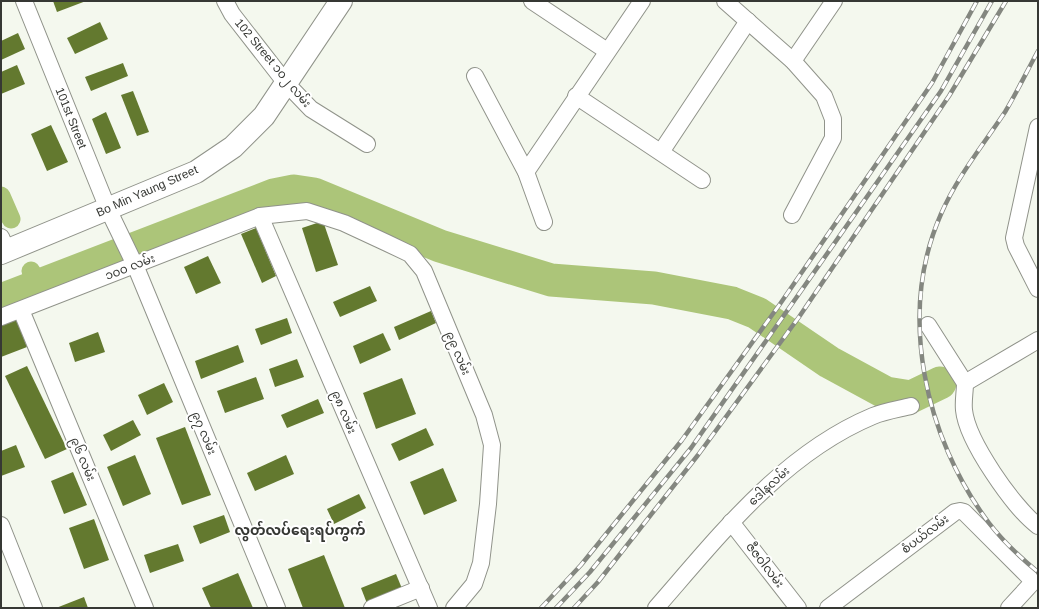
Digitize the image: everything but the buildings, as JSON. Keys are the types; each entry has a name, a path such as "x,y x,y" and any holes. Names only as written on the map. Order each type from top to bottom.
{"main road":[{"name":"Bo Min Yaung Street","path":"3,247 108,209 196,172 233,147 264,116 285,82 341,1"}],"street":[{"name":"101st Street","path":"24,1 108,209 120,233"},
{"name":"102 Street ၁၀၂ လမ်း","path":"225,1 232,14 285,82 311,109 368,144"},
{"path":"532,1 607,52"},
{"path":"526,172 576,96 642,1"},
{"path":"725,1 793,61 824,96 833,119 833,138 792,215"},
{"path":"793,61 834,1"},
{"path":"661,152 748,22"},
{"path":"476,76 526,172 544,222"},
{"path":"576,96 702,180"},
{"path":"1038,127 1014,238 1016,246 1038,289"},
{"name":"၉၉ လမ်း","path":"260,216 307,210 344,223 410,254 424,271 484,415 492,445 488,504 481,563 474,584 454,608"},
{"name":"၁၀၀ လမ်း","path":"1,318 133,261 260,216"},
{"name":"၉၈ လမ်း","path":"260,216 429,608"},
{"name":"၉၇ လမ်း","path":"120,233 277,608"},
{"name":"၉၆ လမ်း","path":"20,310 145,608"},
{"path":"928,325 965,383 964,411 973,439 1003,487 1030,520 1038,526"},
{"path":"965,383 1038,340"},
{"name":"ဒေါနလမ်း","path":"656,608 731,522 794,462 838,433 874,416 911,406"},
{"name":"စံပယ်လမ်း","path":"828,608 954,512 960,511 964,512 1024,571 1032,583 1009,608"},
{"name":"ဇီဇဝါလမ်း","path":"731,522 798,608"},
{"path":"1,525 34,608"},
{"path":"372,608 420,588"}],"waterway":[{"path":"1,300 274,195 294,191 314,194 440,246 551,280 654,288 732,303 757,313 829,362 886,393 911,397 940,383"},
{"path":"1,196 11,219"},
{"path":"31,271 37,286"}],"railway":[{"path":"541,608 581,565 682,440 780,304 932,83 977,1"},
{"path":"556,608 590,572 691,448 941,91 992,1"},
{"path":"574,608 598,582 698,455 799,317 949,96 1006,1"},
{"path":"1038,51 1014,97 962,174 941,214 928,253 921,293 920,333 924,374 934,414 948,453 967,489 989,523 1012,549 1038,572"}],"district":[{"name":"လွတ်လပ်ရေးရပ်ကွက်","path":"300,530"}]}
